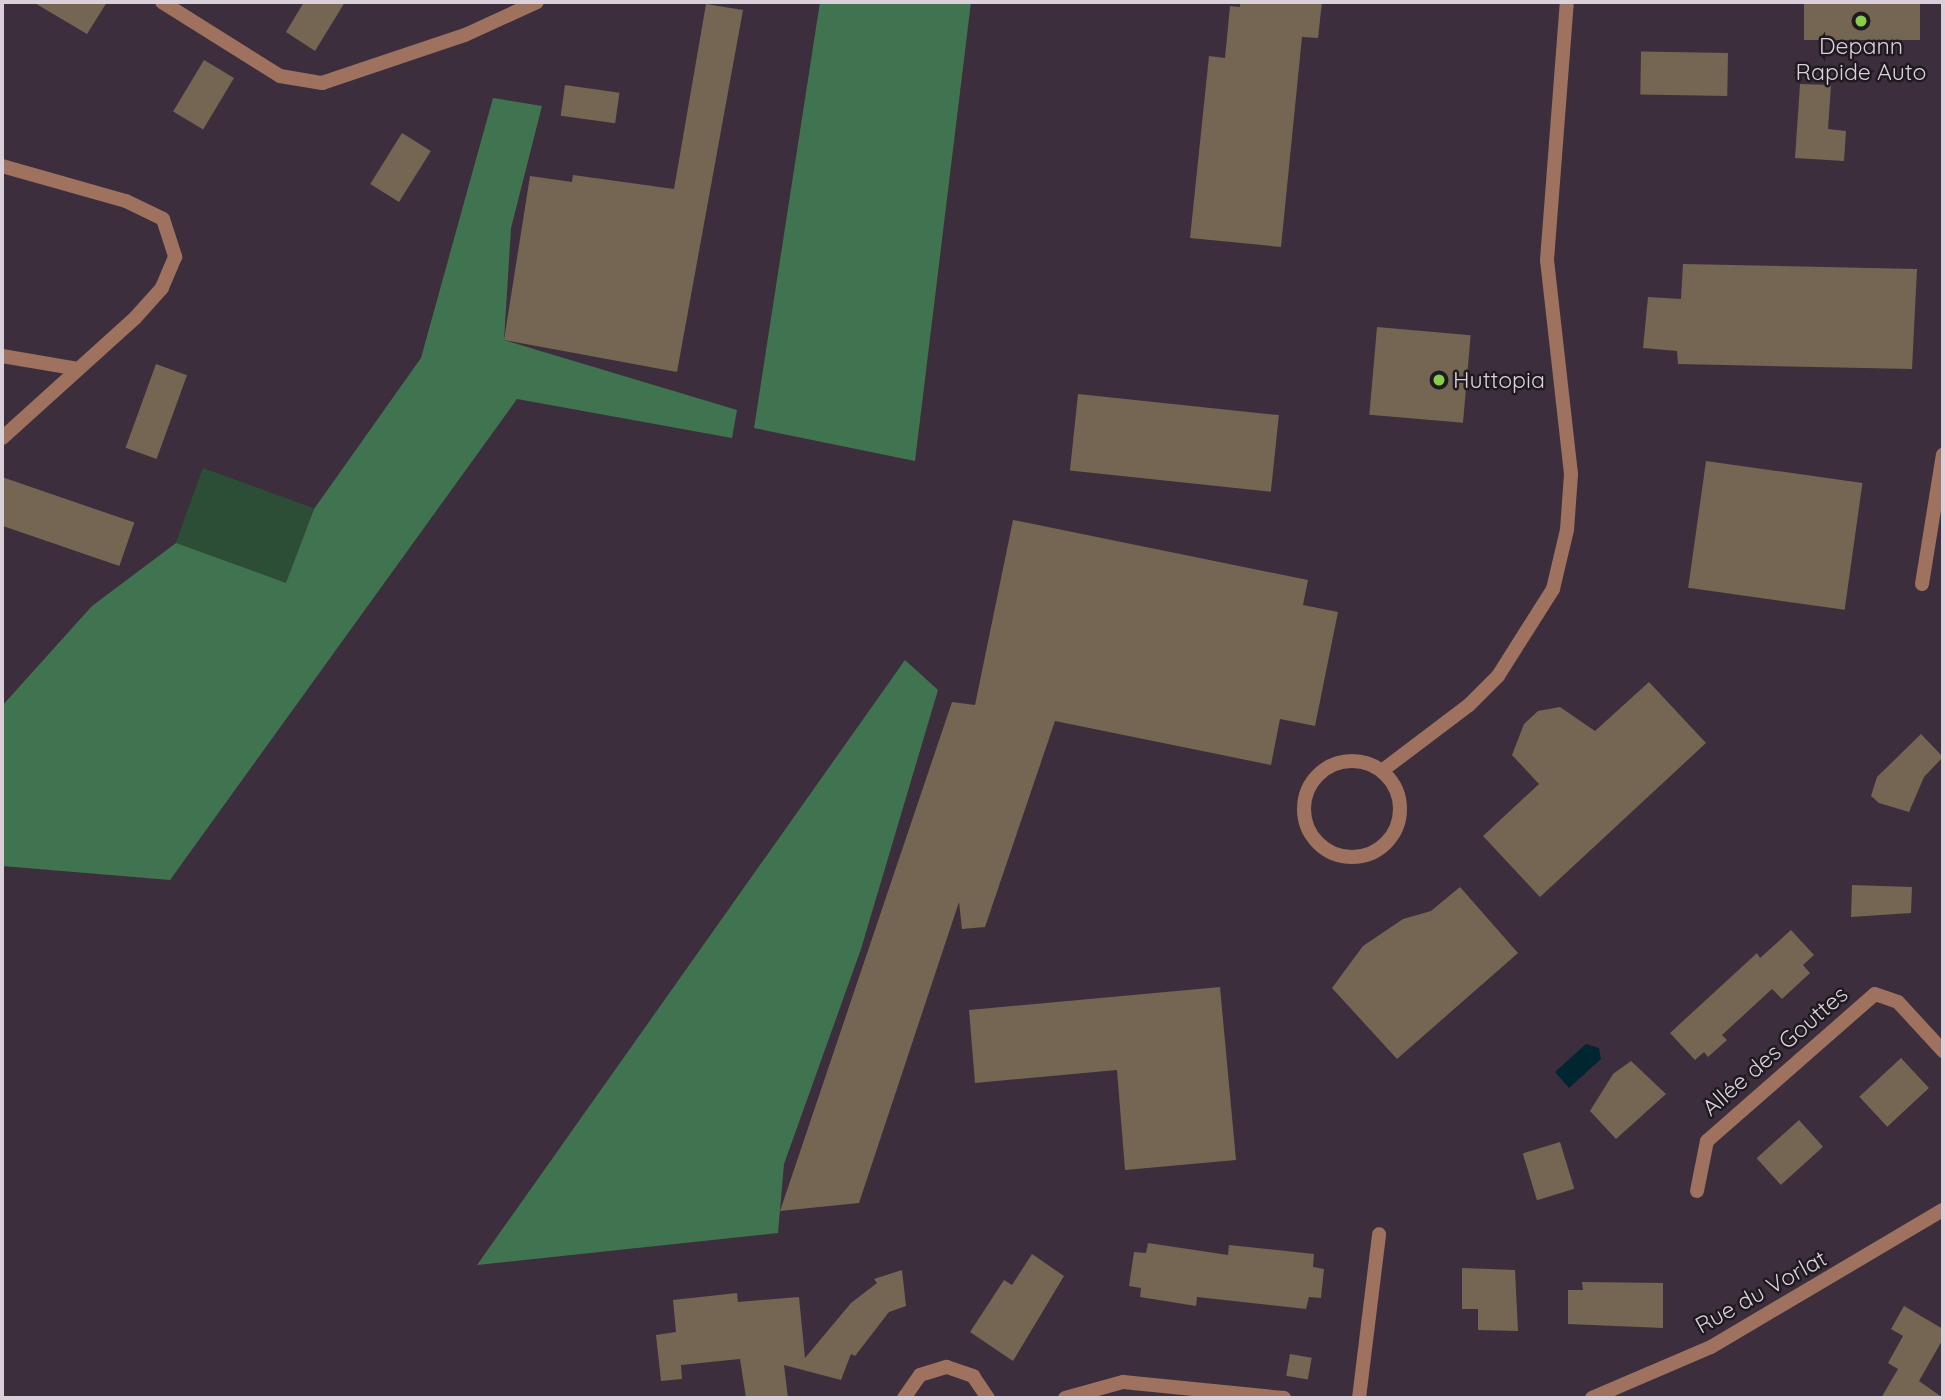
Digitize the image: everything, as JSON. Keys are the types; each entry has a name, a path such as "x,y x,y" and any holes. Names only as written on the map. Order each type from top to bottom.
{"street":[{"path":"162,2 280,76 322,83 465,35 517,3 537,2"},
{"path":"1383,771 1469,705 1498,676 1553,589 1566,530 1571,474 1547,260 1567,2"},
{"path":"2,166 127,201 163,219 175,257 162,288 2,438"},
{"path":"2,356 78,369"},
{"path":"1922,584 1943,454"},
{"path":"1355,760 1383,771 1400,799 1395,832 1371,854 1354,858 1323,847 1305,821 1305,799 1315,778 1326,768 1355,760"},
{"name":"Allée des Gouttes","path":"1696,1191 1707,1141 1875,993 1898,1002 1943,1051"},
{"name":"Rue du Vorlat","path":"1591,1398 1711,1347 1943,1210"},
{"path":"1359,1398 1379,1234"},
{"path":"904,1398 920,1375 947,1367 973,1376 988,1398"},
{"path":"1065,1398 1124,1382 1284,1398"}],"green space":[{"path":"820,2 971,2 915,461 754,428"},
{"path":"493,98 542,106 511,228 504,340 737,410 732,438 517,399 170,880 2,866 2,706 92,606 176,543 286,583 314,509 421,358"},
{"path":"203,468 314,508 287,584 176,543"},
{"path":"905,660 938,690 861,949 784,1164 778,1233 477,1265"}],"water":[{"path":"1586,1044 1599,1048 1601,1059 1569,1088 1555,1072"}],"building":[{"path":"33,2 107,2 87,34"},
{"path":"304,2 345,2 315,51 286,32"},
{"path":"1240,2 1322,2 1318,38 1302,37 1281,247 1190,238 1209,56 1225,58 1230,6 1240,7"},
{"name":"Depann Rapide Auto","path":"1804,2 1920,2 1920,40 1804,40"},
{"path":"706,4 743,10 677,372 504,340 530,176 572,182 573,175 674,189"},
{"path":"1641,51 1728,53 1727,96 1640,94"},
{"path":"204,60 234,78 203,129 173,111"},
{"path":"1800,84 1831,85 1828,129 1846,131 1844,161 1795,158"},
{"path":"565,85 619,93 615,123 561,116"},
{"path":"402,133 431,151 399,202 370,184"},
{"path":"1683,264 1917,269 1912,369 1678,364 1677,351 1643,348 1648,297 1681,299"},
{"path":"1377,327 1471,335 1463,423 1369,415"},
{"path":"156,364 187,375 157,459 126,448"},
{"path":"1078,394 1279,415 1271,492 1070,471"},
{"path":"1706,461 1862,483 1845,610 1688,588"},
{"path":"2,477 134,523 119,566 2,526"},
{"path":"1013,520 1308,580 1303,605 1338,612 1315,726 1280,719 1271,765 1055,721 985,927 962,929 959,902 859,1203 780,1211 952,702 975,705"},
{"path":"1649,682 1706,743 1540,897 1483,836 1539,784 1512,755 1524,724 1538,711 1560,707 1595,731"},
{"path":"1921,734 1943,757 1924,777 1909,812 1879,803 1871,796 1877,777"},
{"path":"1852,885 1912,887 1911,913 1851,917"},
{"path":"1460,887 1518,953 1397,1059 1332,988 1363,946 1403,919 1431,911"},
{"path":"1791,930 1814,955 1803,965 1810,973 1782,999 1772,989 1722,1035 1727,1040 1708,1057 1704,1052 1695,1060 1670,1033 1757,953 1760,958"},
{"path":"1220,987 1236,1160 1125,1170 1117,1070 975,1083 969,1010"},
{"path":"1901,1058 1929,1088 1887,1127 1859,1097"},
{"path":"1631,1061 1666,1094 1616,1139 1590,1111 1613,1074"},
{"path":"1799,1120 1823,1147 1781,1185 1757,1158"},
{"path":"1560,1142 1574,1189 1537,1200 1523,1153"},
{"path":"1148,1243 1228,1255 1229,1245 1314,1254 1313,1267 1324,1269 1321,1298 1309,1297 1306,1309 1197,1297 1196,1306 1140,1297 1141,1288 1129,1286 1134,1252 1146,1253"},
{"path":"1032,1254 1064,1276 1013,1361 970,1332 1004,1280 1012,1285"},
{"path":"1462,1268 1515,1270 1518,1331 1478,1330 1478,1309 1462,1309"},
{"path":"902,1270 906,1306 889,1312 855,1356 851,1354 841,1380 784,1365 788,1398 746,1398 740,1359 681,1365 682,1379 661,1381 656,1335 676,1332 673,1300 737,1293 738,1302 799,1297 805,1358 851,1303 877,1283 874,1279"},
{"path":"1582,1282 1663,1283 1663,1328 1568,1324 1568,1290 1583,1290"},
{"path":"1904,1306 1943,1329 1943,1339 1919,1381 1943,1398 1881,1398 1898,1369 1888,1363 1903,1336 1891,1329"},
{"path":"1290,1354 1312,1358 1308,1379 1286,1376"}],"place":[{"name":"Depann Rapide Auto","path":"1861,21"},
{"name":"Huttopia","path":"1439,380"}]}
